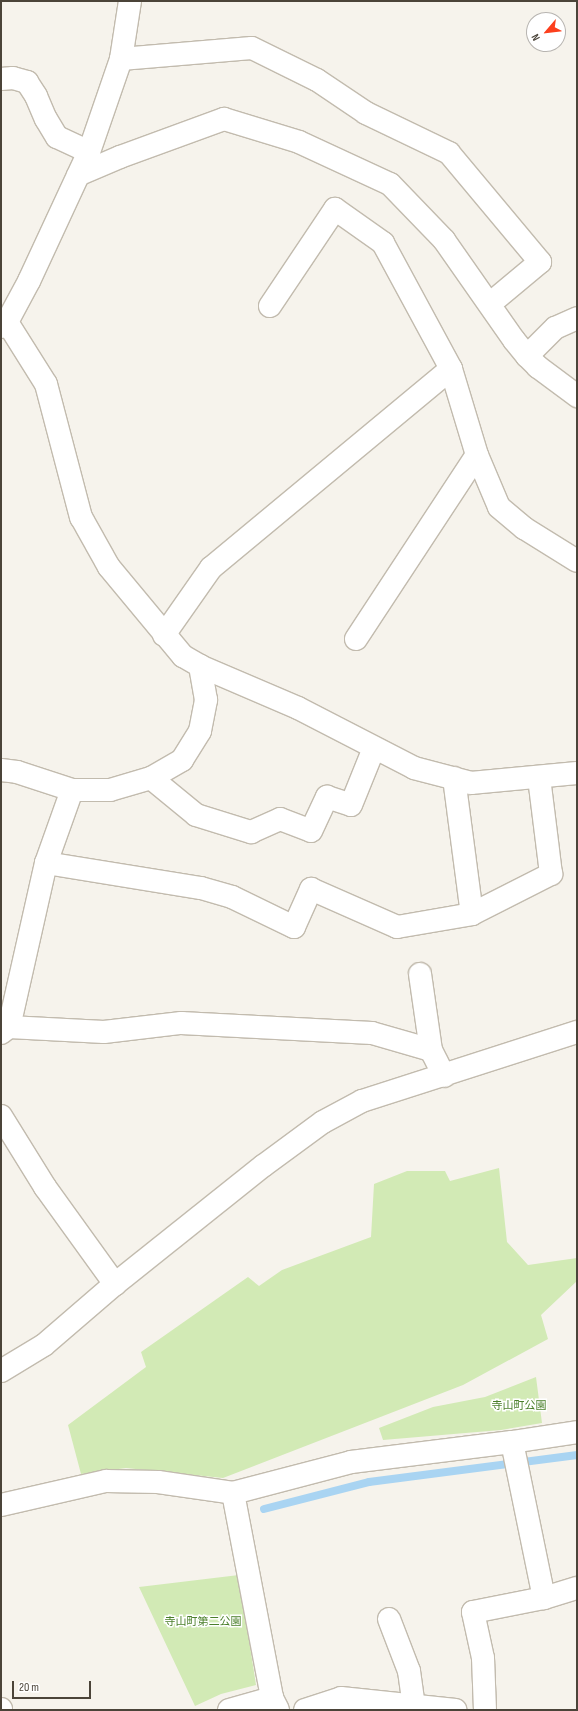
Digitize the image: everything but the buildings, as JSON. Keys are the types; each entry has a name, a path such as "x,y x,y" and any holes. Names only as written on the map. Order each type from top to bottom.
{"street":[{"path":"130,1 121,59 89,152 29,281 4,325 46,384 81,517 109,567 164,636 183,656 200,666 298,708 414,768 471,783 539,778 577,773"},
{"path":"121,59 252,48 317,80 366,113 449,153 540,262 488,294"},
{"path":"1,79 13,78 27,82 57,137 89,152"},
{"path":"78,175 120,156 224,119 246,124 299,142 390,184 444,240 488,294 527,356 538,367 577,396"},
{"path":"270,306 335,209 383,243 451,369 477,455 499,507 524,528 577,561"},
{"path":"527,356 556,328 577,318"},
{"path":"164,636 211,568 451,369"},
{"path":"356,639 477,455"},
{"path":"1,770 17,772 72,790 110,790 151,778 182,760 200,731 206,700 200,666"},
{"path":"151,778 196,815 251,832 280,819 311,831 327,797 351,805 374,748"},
{"path":"454,778 472,914"},
{"path":"46,863 201,888 232,896 294,927 311,889 397,927 472,914 551,874 539,778"},
{"path":"72,790 46,863 5,1030 104,1032 181,1023 372,1033 431,1050"},
{"path":"420,974 431,1050 444,1076"},
{"path":"1,1371 44,1345 115,1284 263,1166 323,1122 362,1101 444,1076 577,1032"},
{"path":"1,1116 45,1187 115,1284"},
{"path":"3,1507 106,1481 158,1482 233,1493 351,1462 512,1442 577,1432"},
{"path":"512,1442 544,1598"},
{"path":"229,1710 275,1704 233,1493"},
{"path":"485,1710 483,1658 473,1612 544,1598 577,1588"},
{"path":"389,1619 409,1671 414,1706"},
{"path":"305,1710 341,1698 455,1710"}],"green space":[{"path":"499,1168 507,1242 528,1265 577,1258 577,1281 541,1315 548,1339 463,1385 223,1478 126,1468 81,1474 68,1425 146,1367 141,1352 248,1277 259,1286 282,1270 371,1237 374,1184 407,1171 445,1171 450,1181"},
{"name":"寺山町公園","path":"536,1377 542,1423 501,1430 383,1440 379,1428 433,1407 485,1397"},
{"name":"寺山町第二公園","path":"239,1575 256,1685 221,1694 195,1706 139,1587"}],"waterway":[{"path":"264,1509 369,1482 577,1455"}]}
